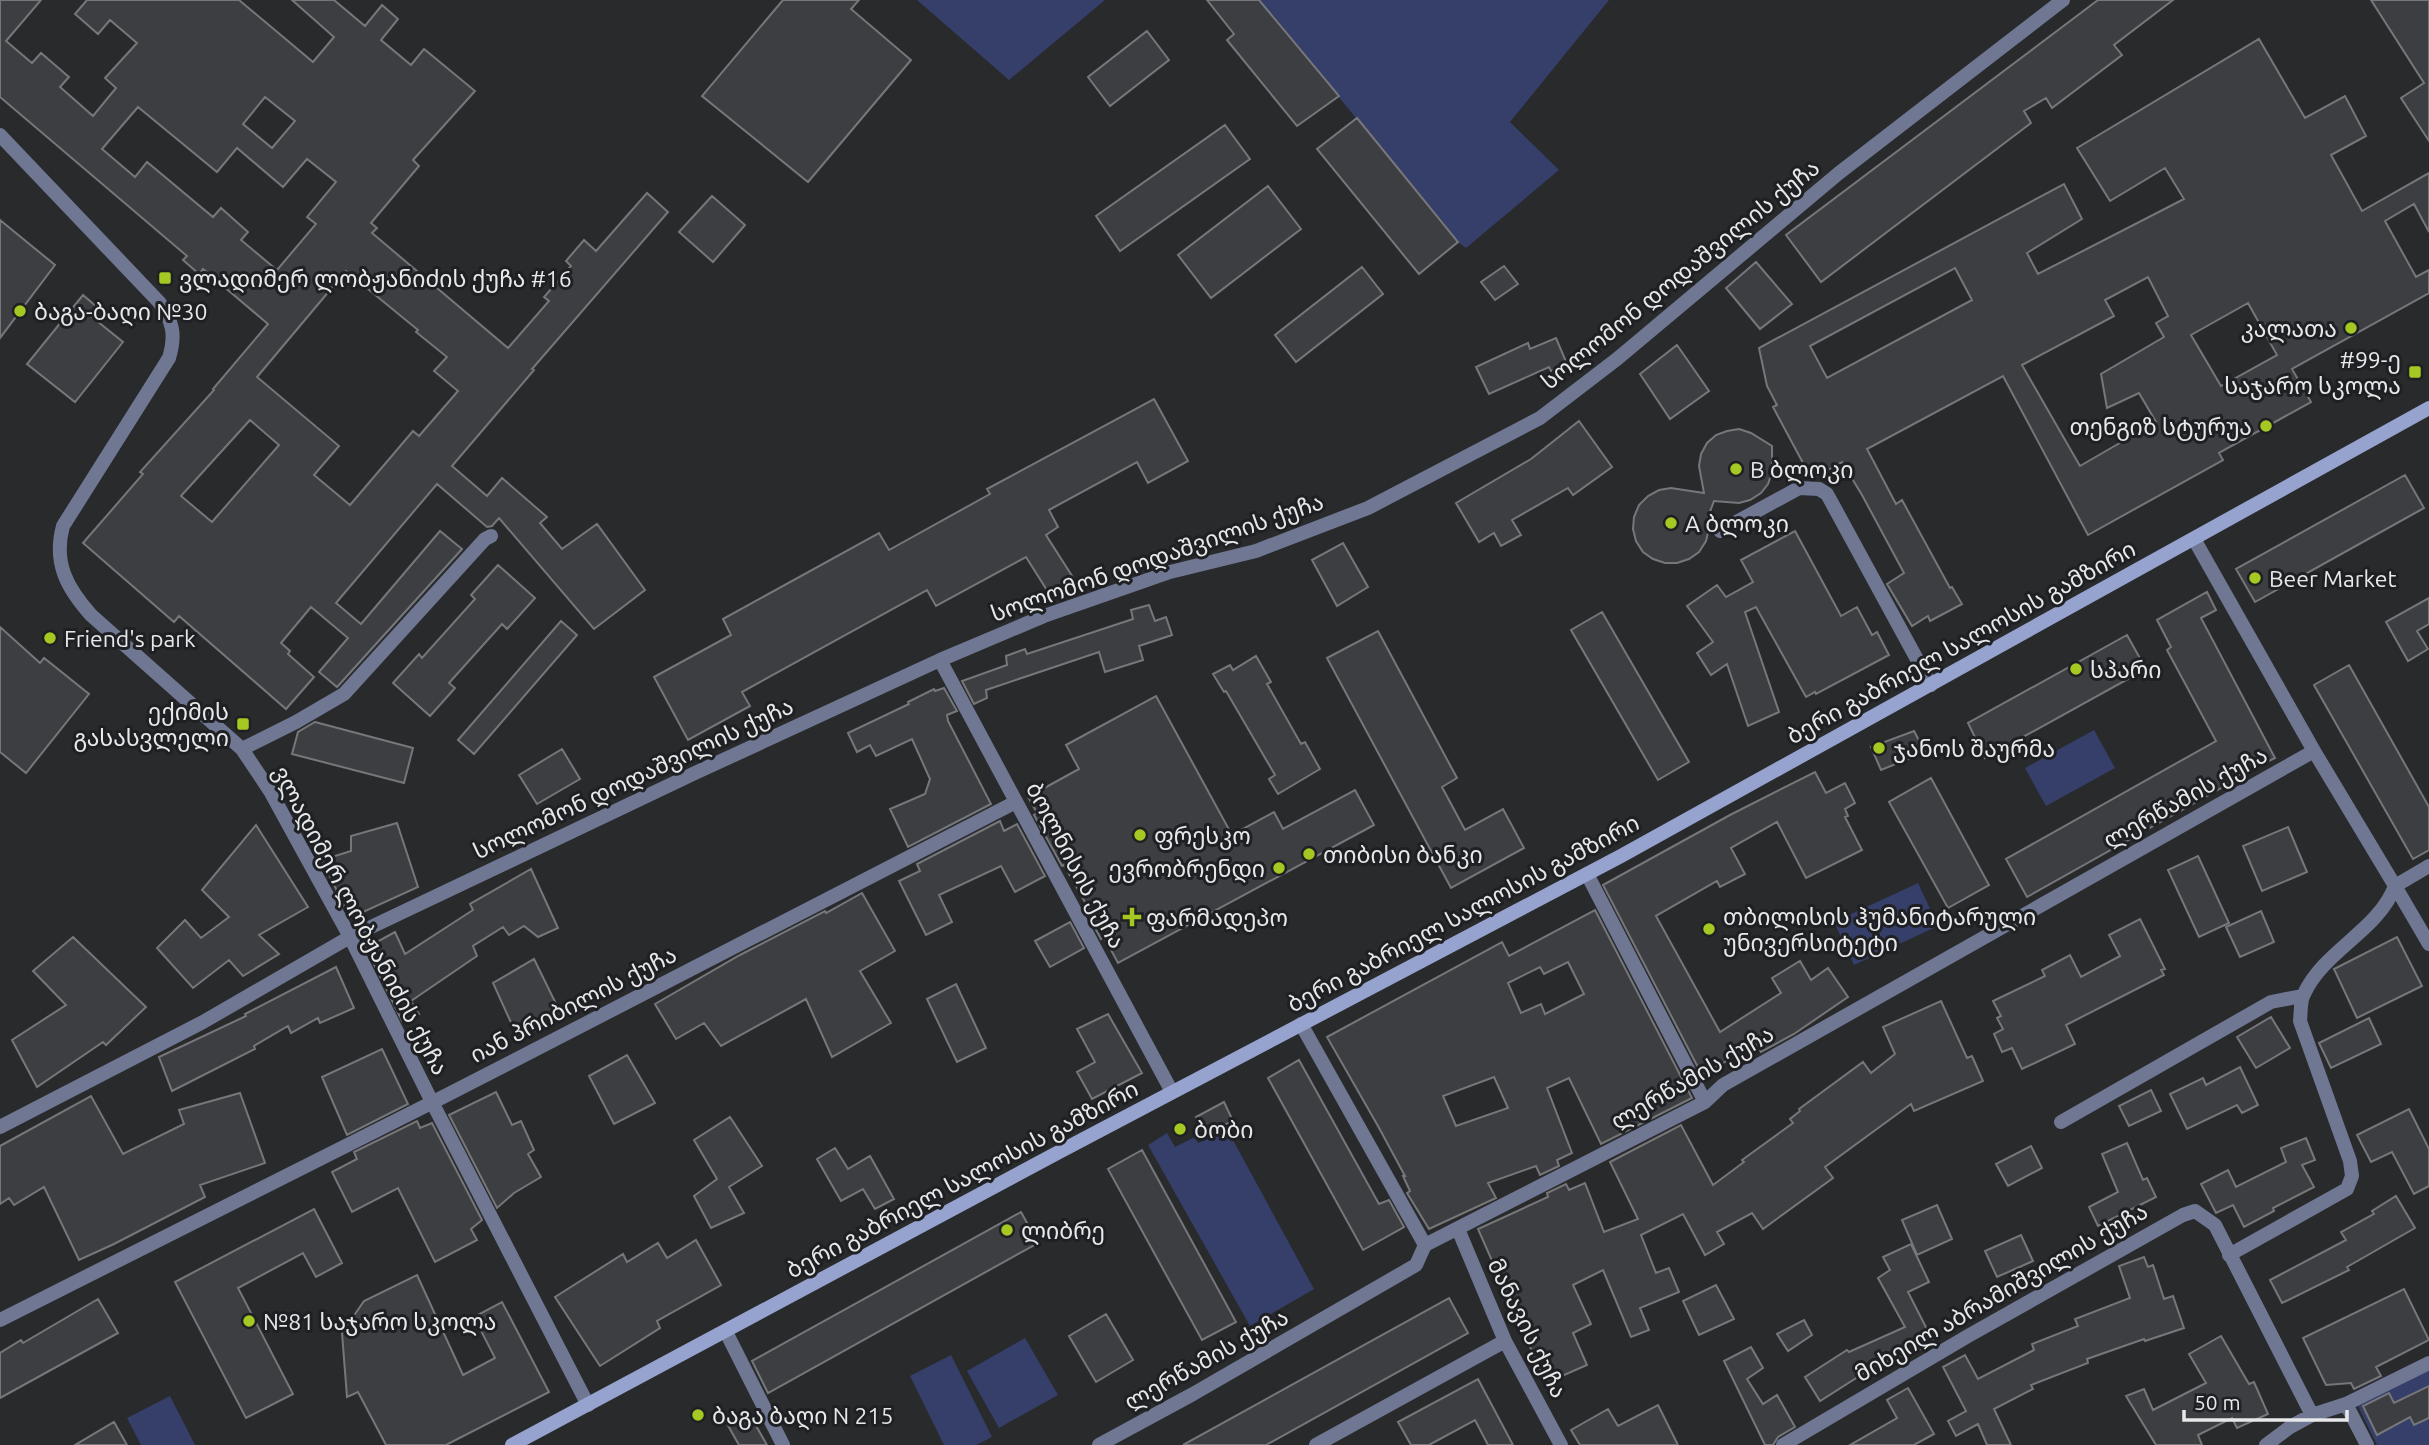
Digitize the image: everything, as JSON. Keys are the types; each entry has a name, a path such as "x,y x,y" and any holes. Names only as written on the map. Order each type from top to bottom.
{"main road":[{"name":"ბერი გაბრიელ სალოსის გამზირი","path":"512,1445 1587,874 2429,408"}],"street":[{"name":"სოლომონ დოდაშვილის ქუჩა","path":"0,1127 203,1021 350,937 940,660 1044,616 1170,572 1256,551 1367,508 1540,418 1617,359 1839,173 2063,0"},
{"name":"ვლადიმერ ლობჟანიძის ქუჩა","path":"0,135 159,302 169,316 174,341 169,358 63,526 58,544 61,565 74,595 92,615 242,749 270,791 350,937 588,1405"},
{"path":"1720,531 1799,488 1819,489 1827,494 1931,685"},
{"path":"242,749 344,694 485,539 491,536"},
{"path":"2193,539 2314,751 2429,944"},
{"name":"ბოლნისის ქუჩა","path":"940,660 1171,1093"},
{"name":"ლერწამის ქუჩა","path":"1099,1445 1416,1265 1425,1245 1705,1102 1723,1085 2314,751"},
{"name":"იან პრიბილის ქუჩა","path":"0,1320 1016,802"},
{"path":"2312,1415 2229,1255 2347,1189 2352,1176 2350,1161 2300,1021 2302,996 2314,976 2387,904 2395,886 2429,866"},
{"path":"1587,874 1705,1102"},
{"path":"2061,1122 2270,1002 2302,996"},
{"path":"1301,1024 1425,1245"},
{"name":"მიხეილ აბრამიშვილის ქუჩა","path":"1783,1445 1968,1336 2183,1215 2195,1211 2215,1225 2229,1255"},
{"name":"მანავის ქუჩა","path":"1458,1229 1505,1341 1560,1445"},
{"path":"726,1332 783,1445"},
{"path":"1316,1445 1505,1341"},
{"path":"2266,1445 2312,1415 2346,1404 2429,1363"},
{"path":"2346,1404 2367,1445"}],"shaded area":[{"path":"917,0 1105,0 1009,80"},
{"path":"1259,0 1609,0 1510,122 1559,170 1466,248 1458,242"},
{"path":"2094,730 2115,768 2046,806 2025,768"},
{"path":"1918,883 1938,926 1854,965 1834,922"},
{"path":"1228,1131 1314,1289 1250,1326 1148,1145 1167,1133 1175,1147 1195,1137 1198,1143"},
{"path":"1025,1338 1058,1395 999,1428 967,1371"},
{"path":"951,1355 992,1437 976,1445 944,1445 910,1376"},
{"path":"2429,1369 2429,1445 2377,1445 2357,1404"},
{"path":"170,1396 195,1445 141,1445 127,1418"}],"building":[{"path":"0,0 41,0 6,41 32,63 41,53 69,77 60,87 93,116 116,88 105,78 137,43 110,20 98,34 75,14 87,0 239,0 313,62 334,37 292,0 334,0 365,26 382,5 398,19 381,40 411,65 424,49 475,91 413,160 419,166 371,223 377,228 372,233 508,348 549,301 544,297 571,266 566,261 584,240 596,251 647,193 668,212 452,466 487,496 502,478 547,517 540,523 562,549 597,524 645,590 594,629 499,518 492,526 487,527 437,484 336,603 361,624 440,531 462,549 337,687 319,672 348,638 311,607 281,643 290,651 288,654 314,677 286,709 179,616 174,622 83,543 143,474 140,472 214,390 268,324 203,269 199,274 183,260 187,256 0,97","holes":["265,97 295,121 272,148 243,124","138,107 217,172 237,148 283,187 307,159 336,182 307,217 316,224 277,270 241,240 248,232 221,208 213,217 147,162 135,177 102,149","346,271 447,357 434,371 458,391 419,436 413,431 350,505 314,475 339,446 257,377","250,420 279,445 212,522 181,496"]},
{"path":"783,0 859,0 851,9 911,60 808,182 702,96"},
{"path":"1207,0 1259,0 1339,96 1297,126 1227,40 1234,34"},
{"path":"2098,0 2173,0 2114,45 2122,55 2052,108 2046,98 2024,111 2031,123 1821,282 1786,235"},
{"path":"2371,0 2429,0 2429,141 2401,98 2424,83"},
{"path":"1147,31 1169,60 1110,106 1088,77"},
{"path":"2259,39 2305,118 2345,96 2366,136 2331,155 2362,211 2429,173 2429,232 2414,204 2385,221 2416,277 2429,270 2429,293 2292,369 2311,402 2219,453 2223,460 2088,535 2003,376 1867,449 1896,504 1902,500 1950,588 1952,587 1962,604 1930,621 1928,616 1912,626 1887,584 1904,573 1862,495 1842,462 1817,476 1810,476 1773,407 1777,405 1767,386 1759,348 2064,184 2082,219 2027,253 2038,274 2184,199 2165,168 2110,201 2077,148","holes":["1955,268 1972,300 1827,378 1810,346","2148,277 2168,316 2156,323 2164,337 2101,374 2107,408 2139,393 2156,422 2080,466 2022,365 2114,316 2105,300","2248,303 2277,355 2221,386 2191,335"]},
{"path":"1357,118 1458,242 1419,274 1317,149"},
{"path":"1225,125 1250,159 1120,251 1096,216"},
{"path":"1268,186 1301,229 1211,298 1178,255"},
{"path":"712,196 745,225 713,262 679,232"},
{"path":"0,220 55,265 0,338"},
{"path":"1756,262 1792,304 1760,329 1726,288"},
{"path":"1504,266 1518,284 1495,300 1481,282"},
{"path":"1362,267 1383,294 1296,362 1275,335"},
{"path":"83,295 98,308 92,317 123,342 75,402 27,364"},
{"path":"1556,338 1567,364 1551,371 1549,367 1489,394 1476,367 1528,343 1530,349"},
{"path":"1677,345 1709,391 1670,419 1640,374"},
{"path":"1154,399 1188,461 1148,483 1137,462 1049,510 1058,527 1046,535 1074,579 1050,595 1026,557 936,606 927,590 742,692 750,706 688,740 654,677 731,635 723,619 879,533 889,550 990,494 987,489"},
{"path":"1579,421 1612,467 1573,495 1568,488 1512,520 1521,535 1501,546 1494,533 1479,542 1456,503 1531,459"},
{"path":"1739,429 1772,446 1772,472 1761,493 1739,503 1714,501 1708,517 1706,541 1699,552 1689,559 1665,563 1643,552 1633,529 1639,505 1659,490 1671,488 1704,493 1699,466 1707,443 1716,435"},
{"path":"2405,475 2424,508 2255,602 2236,569"},
{"path":"1795,531 1841,616 1857,607 1872,635 1877,632 1889,655 1806,697 1756,607 1745,612 1779,712 1748,726 1727,664 1711,675 1697,653 1713,642 1687,606 1717,585 1726,597 1753,582 1741,560"},
{"path":"1343,543 1368,587 1337,606 1312,560"},
{"path":"498,565 535,598 507,629 502,624 449,683 455,688 430,716 393,683 419,654 422,658 475,599 471,595"},
{"path":"2207,592 2216,610 2201,618 2275,758 2237,776 2238,778 2223,787 2027,897 2006,859 2216,741 2167,650 2171,647 2157,620"},
{"path":"2429,598 2429,624 2417,631 2428,649 2408,661 2386,622"},
{"path":"1149,605 1155,621 1166,617 1172,635 1139,646 1143,660 1105,672 1099,652 986,690 987,698 974,704 962,681 1007,665 1006,656 1025,649 1027,654 1133,619 1131,610"},
{"path":"1602,612 1689,762 1658,780 1571,630"},
{"path":"561,621 577,635 474,754 458,740"},
{"path":"0,627 40,663 44,658 89,694 26,773 0,752"},
{"path":"1378,631 1457,778 1442,787 1465,830 1503,809 1524,848 1451,888 1327,658"},
{"path":"2127,635 2146,669 1985,758 1968,723"},
{"path":"1256,656 1271,682 1267,684 1301,744 1305,742 1320,769 1278,794 1269,779 1275,775 1226,691 1224,692 1213,674 1230,665 1233,670"},
{"path":"2349,665 2429,807 2429,850 2413,859 2314,685"},
{"path":"944,688 957,711 947,715 948,721 991,804 908,847 890,809 925,794 930,779 912,739 876,756 870,745 857,752 848,733 934,689"},
{"name":"ფრესკო","path":"1156,696 1232,835 1274,812 1283,829 1355,790 1374,825 1118,963 1104,937 1101,939 1087,913 1090,911 1034,815 1037,813 1028,797 1079,769 1066,745"},
{"path":"315,722 413,748 404,783 292,754 298,732"},
{"path":"1914,731 1925,752 1881,770 1871,747"},
{"path":"562,749 580,779 537,804 519,775"},
{"path":"1815,772 1826,793 1845,783 1855,803 1845,809 1848,816 1845,817 1862,850 1806,878 1777,822 1731,848 1745,874 1720,887 1717,881 1656,916 1720,1032 1781,993 1772,978 1800,961 1811,980 1828,968 1848,997 1794,1034 1761,1052 1756,1044 1702,1075 1603,885"},
{"path":"1931,778 1989,885 1948,908 1889,802"},
{"path":"1000,821 1004,831 1017,824 1045,876 1015,892 1001,866 939,895 952,922 926,935 899,881 920,871 917,864"},
{"path":"397,823 418,887 350,918 322,860 351,851 351,836"},
{"path":"256,825 308,907 259,935 279,954 243,976 229,960 193,988 157,948 185,920 201,938 229,917 202,890"},
{"path":"2288,827 2307,872 2262,891 2243,846"},
{"path":"2198,856 2229,923 2199,937 2168,870"},
{"path":"531,869 558,928 538,937 524,926 509,935 503,927 473,946 477,956 411,1001 419,1014 402,1021 366,948 395,932 405,954 473,910 470,904"},
{"path":"862,893 895,951 860,971 891,1023 832,1057 806,999 721,1046 704,1023 676,1039 655,1004 740,955"},
{"path":"1595,910 1692,1098 1601,1144 1569,1078 1547,1088 1572,1153 1557,1160 1559,1166 1540,1175 1536,1166 1488,1183 1496,1198 1429,1229 1407,1193 1410,1191 1405,1176 1327,1037 1502,942 1509,956","holes":["1568,962 1584,994 1545,1014 1541,1004 1521,1013 1508,983 1540,967 1544,974","1494,1077 1508,1108 1456,1126 1443,1096"]},
{"path":"2261,911 2274,942 2240,957 2226,927"},
{"path":"2140,919 2165,969 2161,970 2164,975 2066,1025 2075,1044 2022,1069 2012,1048 2002,1052 1994,1034 2003,1029 1997,1018 2001,1016 1993,1001 2045,976 2042,970 2070,955 2081,977 2120,956 2109,935"},
{"path":"1070,922 1084,948 1050,967 1035,941"},
{"path":"73,937 146,1007 106,1045 103,1042 37,1087 12,1040 66,1005 33,971"},
{"path":"2397,937 2422,986 2357,1018 2334,969"},
{"path":"534,959 563,1018 518,1038 493,983"},
{"path":"336,967 354,1008 320,1023 318,1018 291,1033 288,1026 254,1046 255,1049 172,1091 159,1057 246,1016 245,1014"},
{"path":"956,984 986,1048 957,1062 927,999"},
{"path":"1941,1001 1967,1058 1972,1056 1983,1081 1914,1111 1911,1104 1825,1167 1833,1178 1763,1229 1752,1213 1717,1232 1724,1244 1705,1255 1683,1214 1641,1235 1656,1273 1669,1268 1679,1292 1640,1308 1649,1330 1631,1337 1603,1270 1573,1285 1591,1324 1573,1333 1587,1365 1546,1383 1478,1229 1548,1197 1547,1193 1566,1184 1569,1190 1585,1183 1604,1232 1638,1219 1610,1162 1681,1125 1713,1185 1793,1123 1790,1119 1799,1109 1863,1062 1871,1073 1895,1054 1883,1027"},
{"path":"1108,1014 1142,1073 1092,1099 1077,1072 1095,1062 1077,1029"},
{"path":"2271,1017 2290,1048 2256,1068 2237,1037"},
{"path":"2369,1018 2381,1044 2331,1068 2319,1043"},
{"path":"382,1049 408,1104 347,1135 322,1077"},
{"path":"627,1055 655,1103 614,1124 589,1076"},
{"path":"1299,1060 1379,1204 1389,1200 1404,1227 1363,1250 1268,1078"},
{"path":"2240,1067 2258,1105 2242,1113 2237,1105 2187,1129 2170,1094 2203,1078 2206,1085"},
{"path":"2151,1090 2161,1111 2129,1126 2119,1106"},
{"path":"496,1092 512,1125 521,1121 534,1150 528,1154 541,1177 514,1193 497,1208 449,1115"},
{"path":"240,1093 265,1163 200,1185 205,1197 114,1244 79,1260 44,1187 14,1205 9,1198 0,1204 0,1146 91,1096 123,1154 184,1124 179,1110"},
{"path":"1224,1102 1233,1121 1205,1134 1196,1117"},
{"path":"2409,1109 2429,1149 2429,1186 2414,1194 2392,1152 2371,1162 2357,1135"},
{"path":"730,1117 762,1166 729,1187 744,1213 711,1228 694,1196 717,1179 694,1140"},
{"path":"417,1121 420,1128 432,1123 482,1220 471,1229 477,1240 435,1262 398,1188 352,1212 332,1172 357,1159 354,1152"},
{"path":"2306,1138 2315,1160 2302,1165 2314,1187 2273,1208 2274,1211 2244,1227 2233,1205 2216,1213 2201,1184 2228,1170 2236,1187 2286,1162 2281,1148"},
{"path":"2127,1143 2143,1180 2147,1178 2156,1197 2098,1226 2089,1207 2118,1192 2102,1154"},
{"path":"2031,1146 2042,1168 2008,1186 1996,1164"},
{"path":"835,1148 848,1169 870,1156 894,1199 875,1209 863,1189 841,1201 817,1159"},
{"path":"1142,1150 1236,1322 1202,1340 1108,1169"},
{"path":"2396,1196 2415,1228 2347,1267 2349,1270 2282,1303 2270,1280 2346,1240 2341,1232 2374,1214 2372,1211"},
{"path":"1937,1205 1952,1239 1917,1255 1902,1220"},
{"path":"314,1209 342,1263 316,1277 303,1253 238,1288 293,1394 246,1418 175,1282"},
{"path":"1021,1212 1038,1243 768,1393 752,1361"},
{"path":"2021,1235 2033,1261 1997,1277 1985,1251"},
{"path":"696,1240 721,1285 657,1321 660,1328 600,1366 555,1297 623,1254 627,1262 658,1243 667,1258"},
{"path":"1911,1244 1929,1282 1908,1292 1934,1343 1890,1362 1883,1361 1820,1401 1805,1377 1847,1350 1849,1352 1905,1327 1878,1278 1890,1270 1883,1257"},
{"path":"2144,1257 2148,1267 2153,1265 2164,1299 2173,1296 2184,1328 2087,1359 2088,1363 2031,1385 2033,1389 1994,1409 2011,1445 1987,1445 1978,1424 1956,1436 1948,1421 1966,1411 1943,1367 1965,1355 1978,1379 2034,1350 2032,1344 2078,1326 2075,1319 2130,1298 2119,1266"},
{"path":"417,1275 463,1375 495,1358 474,1317 502,1302 549,1392 446,1445 386,1445 358,1392 347,1397 342,1333 364,1301"},
{"path":"1716,1285 1734,1319 1699,1335 1683,1301"},
{"path":"2404,1289 2429,1340 2376,1367 2381,1376 2354,1389 2351,1383 2326,1385 2303,1338"},
{"path":"1449,1298 1468,1333 1266,1445 1183,1445"},
{"path":"98,1299 118,1333 0,1398 0,1353 21,1340 23,1343"},
{"path":"1106,1314 1133,1360 1096,1382 1069,1336"},
{"path":"1804,1320 1812,1335 1788,1351 1777,1334"},
{"path":"2221,1336 2249,1384 2254,1382 2268,1414 2237,1428 2232,1418 2198,1435 2202,1445 2156,1445 2126,1396 2144,1389 2153,1410 2206,1383 2189,1354"},
{"path":"1751,1347 1763,1368 1747,1379 1763,1404 1777,1395 1795,1427 1778,1437 1773,1445 1765,1445 1724,1361"},
{"path":"1478,1379 1513,1445 1488,1445 1475,1420 1429,1445 1411,1445 1398,1422"},
{"path":"2429,1386 2429,1418 2414,1425 2410,1417 2377,1435 2363,1406 2389,1393 2394,1403"},
{"path":"1908,1388 1934,1434 1914,1445 1850,1445 1897,1418 1887,1400"},
{"path":"1658,1405 1678,1445 1580,1445 1571,1430 1608,1409 1618,1426"},
{"path":"747,1410 767,1445 739,1445 726,1422"},
{"path":"114,1422 127,1445 75,1445"}],"place":[{"name":"ვლადიმერ ლობჟანიძის ქუჩა #16","path":"165,278"},
{"name":"ბაგა-ბაღი №30","path":"20,311"},
{"name":"კალათა","path":"2351,328"},
{"name":"#99-ე საჯარო სკოლა","path":"2415,372"},
{"name":"თენგიზ სტურუა","path":"2266,426"},
{"name":"B ბლოკი","path":"1736,469"},
{"name":"A ბლოკი","path":"1671,523"},
{"name":"Beer Market","path":"2255,578"},
{"name":"Friend's park","path":"50,638"},
{"name":"სპარი","path":"2076,669"},
{"name":"ექიმის გასასვლელი","path":"243,724"},
{"name":"ჯანოს შაურმა","path":"1879,748"},
{"name":"ფრესკო","path":"1140,835"},
{"name":"თიბისი ბანკი","path":"1309,854"},
{"name":"ევრობრენდი","path":"1279,868"},
{"name":"ფარმადეპო","path":"1132,917"},
{"name":"თბილისის ჰუმანიტარული უნივერსიტეტი","path":"1709,929"},
{"name":"ბობი","path":"1180,1129"},
{"name":"ლიბრე","path":"1007,1230"},
{"name":"№81 საჯარო სკოლა","path":"249,1321"},
{"name":"ბაგა ბაღი N 215","path":"698,1415"}]}
